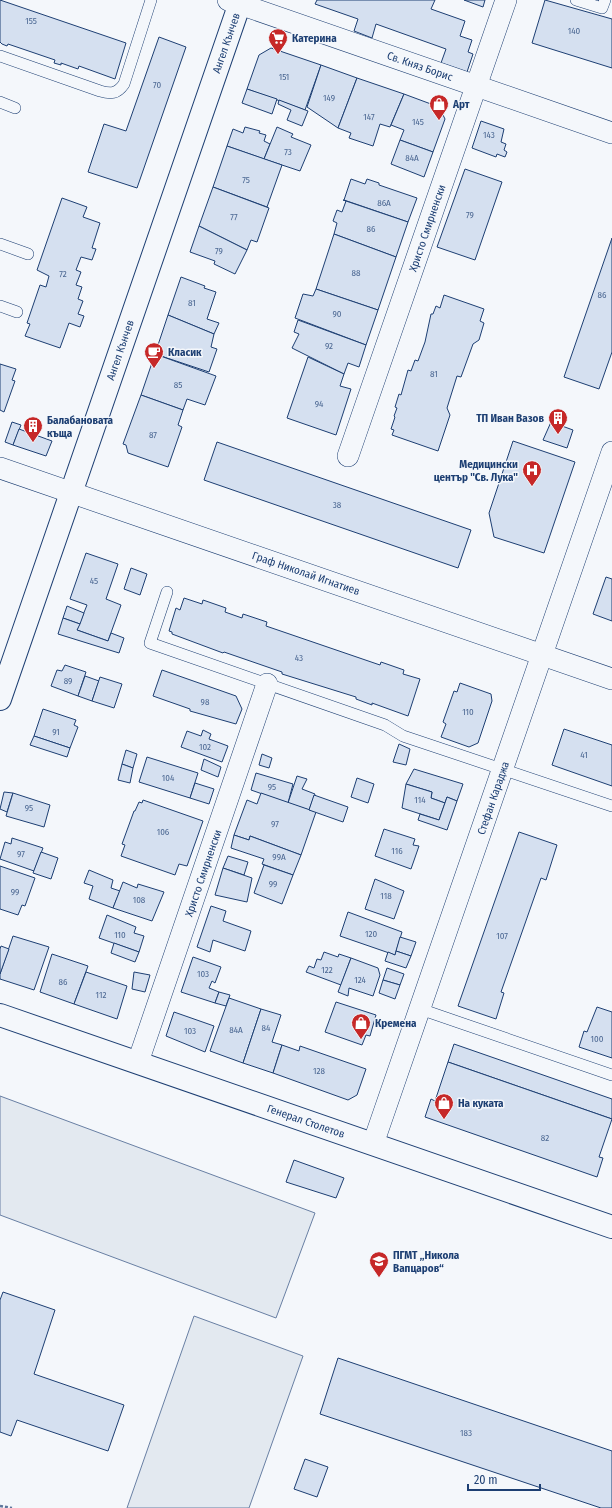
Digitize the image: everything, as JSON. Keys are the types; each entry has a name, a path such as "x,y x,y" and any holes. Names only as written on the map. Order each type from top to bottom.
{"street":[{"name":"Христо Смирненски","path":"348,456 506,0"},
{"name":"Св. Княз Борис","path":"236,1 612,133"},
{"name":"Ангел Кънчев","path":"0,699 236,1"},
{"name":"Стефан Караджа","path":"373,1144 612,452"},
{"name":"Граф Николай Игнатиев","path":"0,468 612,679"},
{"name":"Христо Смирненски","path":"138,1062 267,684"},
{"name":"Генерал Столетов","path":"0,1015 612,1227"}],"lane":[{"path":"0,56 100,91 113,93 118,92 124,84 151,0"},
{"path":"576,0 602,8 605,0"},
{"path":"0,102 15,108"},
{"path":"0,244 28,254"},
{"path":"0,306 17,312"},
{"path":"167,592 150,643 385,725 403,736 612,806"},
{"path":"420,1009 612,1075"}],"path":[{"path":"0,1506 12,1508"}],"shaded area":[{"path":"0,1096 315,1213 276,1318 0,1215"},
{"path":"194,1316 303,1356 249,1508 127,1508"}],"building":[{"path":"0,0 126,43 115,79 79,66 78,69 61,63 61,65 54,63 55,60 8,44 7,46 2,44 0,42"},
{"path":"317,0 435,0 431,9 465,21 460,36 472,40 468,52 473,54 467,72 441,63 446,49 376,24 372,38 354,31 358,19 315,4"},
{"path":"464,0 485,0 483,7"},
{"path":"545,0 612,19 612,68 532,43"},
{"path":"159,37 186,47 137,188 88,172 104,124 126,131"},
{"path":"271,48 321,65 305,110 247,89 259,55"},
{"path":"321,65 357,78 338,128 307,107"},
{"path":"357,78 404,94 390,127 380,124 373,146 349,138 351,133 338,128"},
{"path":"247,89 277,99 272,114 242,103"},
{"path":"404,94 439,107 445,119 433,152 400,140 404,130 391,125"},
{"path":"279,100 308,111 302,126 287,120 291,110 278,104"},
{"path":"481,121 504,129 501,142 506,144 504,150 507,152 505,157 497,154 496,157 472,148"},
{"path":"245,127 260,131 259,133 266,135 264,141 270,144 264,159 227,146 233,129 243,133"},
{"path":"277,127 293,134 291,137 311,145 300,171 264,159"},
{"path":"400,140 433,152 424,177 391,164"},
{"path":"227,146 282,165 267,207 213,187"},
{"path":"465,169 502,182 475,260 437,247"},
{"path":"351,179 365,184 367,179 379,183 379,185 417,198 408,222 344,200"},
{"path":"213,187 269,208 257,242 251,240 247,250 199,226"},
{"path":"62,198 87,207 83,217 100,223 92,248 96,249 92,260 81,257 76,270 81,272 76,285 82,287 78,299 83,301 78,314 84,316 80,327 69,323 60,348 25,336 30,324 27,323 40,285 46,287 49,276 37,270"},
{"path":"346,201 408,222 396,257 334,234 337,223 333,221 337,210 342,212"},
{"path":"199,226 247,250 235,274 214,264 215,261 190,252"},
{"path":"334,234 396,257 378,310 316,289"},
{"path":"612,238 612,352 599,389 564,377"},
{"path":"181,277 216,292 207,319 219,323 214,334 168,315"},
{"path":"316,289 378,310 366,345 295,318 303,294 313,296"},
{"path":"444,295 484,309 480,321 484,323 479,340 473,344 461,377 457,376 447,408 450,415 438,451 392,435 394,430 391,429 397,408 395,407 399,394 401,395 408,370 411,371 415,360 418,361 425,342 431,314 433,314 436,306 440,308"},
{"path":"168,315 214,334 211,347 217,349 209,372 155,354"},
{"path":"298,320 366,345 359,367 348,363 344,374 292,348 299,334 294,332"},
{"path":"155,354 216,376 205,405 187,399 183,410 141,395"},
{"path":"308,357 344,374 340,386 351,389 336,435 287,418"},
{"path":"0,364 16,369 12,380 15,381 4,412 0,410"},
{"path":"141,395 183,410 178,425 182,427 168,467 128,453 126,445 123,444"},
{"path":"12,422 21,425 13,445 5,442"},
{"name":"ТП Иван Вазов","path":"551,422 573,430 567,448 543,440"},
{"name":"Балабановата къща","path":"19,429 52,441 46,456 13,445"},
{"name":"Медицински център \"Св. Лука\"","path":"513,441 575,462 544,553 494,537 489,513"},
{"path":"217,442 471,530 458,568 204,480"},
{"path":"86,553 118,564 106,599 121,605 108,641 77,630 87,605 70,599"},
{"path":"131,568 147,574 140,595 124,589"},
{"path":"606,577 612,579 612,621 593,614"},
{"path":"184,598 202,604 203,600 226,608 225,612 242,618 243,614 267,622 266,626 380,665 381,662 404,670 403,674 420,679 408,716 372,703 372,705 356,699 356,697 282,674 282,672 224,652 223,653 172,634 172,632 169,631 176,608 180,610"},
{"path":"67,606 84,613 80,624 63,618"},
{"path":"63,618 80,624 77,630 108,641 111,633 124,638 119,653 58,634"},
{"path":"65,665 86,672 78,696 51,686 57,670 62,671"},
{"path":"162,670 236,696 242,709 236,724 190,711 190,709 153,696"},
{"path":"85,676 99,681 92,701 78,696"},
{"path":"100,677 122,684 114,708 92,701"},
{"path":"460,683 491,694 492,701 478,743 469,747 441,737 446,724 443,722 454,691 457,692"},
{"path":"43,709 76,720 74,725 78,727 70,748 34,736"},
{"path":"564,729 612,745 612,786 552,765"},
{"path":"203,730 211,734 209,739 228,746 222,762 181,747 187,731 201,736"},
{"path":"34,736 70,748 67,757 30,745"},
{"path":"399,744 410,749 406,765 393,762"},
{"path":"126,750 137,754 133,768 122,764"},
{"path":"262,754 272,758 269,768 259,765"},
{"path":"147,757 198,773 190,798 139,782"},
{"path":"204,759 221,767 218,777 201,770"},
{"path":"122,764 133,768 130,783 118,780"},
{"path":"414,769 463,784 457,801 447,797 445,803 431,798 432,792 406,784"},
{"path":"256,773 293,784 288,803 251,790"},
{"path":"297,776 307,779 302,789 315,794 309,810 288,803"},
{"path":"357,778 374,784 368,803 351,797"},
{"path":"195,783 214,789 209,804 190,798"},
{"path":"406,784 432,792 431,798 445,803 439,820 402,808"},
{"path":"4,792 13,793 7,812 0,809"},
{"path":"13,793 50,805 44,827 6,816"},
{"path":"261,793 316,812 301,855 250,836 249,840 234,835 247,800 257,804"},
{"path":"314,795 348,807 343,822 309,810"},
{"path":"447,797 457,801 447,830 418,820 420,814 439,820"},
{"path":"143,800 203,821 187,866 179,864 175,875 121,856 125,845 122,844 134,811 139,802 142,803"},
{"path":"384,829 415,839 413,845 419,846 411,869 375,856"},
{"path":"519,832 557,845 546,880 541,878 501,992 504,993 496,1019 458,1006"},
{"path":"234,835 249,840 250,836 301,855 293,875 262,864 264,859 231,848"},
{"path":"12,838 43,848 34,871 0,859 5,842 11,844"},
{"path":"41,852 58,858 51,879 33,873"},
{"path":"228,856 248,862 244,875 223,868"},
{"path":"264,865 293,875 282,904 254,893"},
{"path":"0,866 35,878 25,906 22,905 18,915 0,909"},
{"path":"223,868 252,878 247,902 215,895"},
{"path":"89,870 113,880 111,888 120,891 113,908 89,899 93,886 84,883"},
{"path":"375,879 404,891 394,919 365,909"},
{"path":"123,882 137,888 138,884 164,892 152,921 113,908"},
{"path":"211,906 226,911 223,921 251,931 245,951 213,940 210,952 197,947"},
{"path":"348,912 402,932 395,955 340,936"},
{"path":"107,915 136,927 134,933 144,936 139,952 99,938"},
{"path":"13,936 49,947 34,990 0,979 0,974"},
{"path":"400,937 416,942 411,956 396,951"},
{"path":"114,943 139,952 135,962 111,953"},
{"path":"1,946 9,949 0,974 0,949"},
{"path":"396,951 411,956 406,968 385,961 388,952 395,955"},
{"path":"324,952 338,957 339,954 351,958 341,985 306,972 309,966 314,968 317,959 321,960"},
{"path":"52,954 88,966 74,1004 40,992"},
{"path":"193,957 221,967 215,983 212,981 209,988 219,992 215,1003 181,992"},
{"path":"351,958 378,968 380,975 373,996 349,988 348,996 338,992"},
{"path":"387,968 404,974 400,985 383,980"},
{"path":"86,972 127,986 117,1019 74,1004"},
{"path":"134,972 150,975 145,992 132,989"},
{"path":"383,980 400,985 395,999 379,993"},
{"path":"219,992 230,995 226,1006 215,1003"},
{"path":"229,998 261,1009 243,1063 210,1051"},
{"path":"336,1002 376,1015 370,1036 366,1035 362,1045 325,1032"},
{"path":"597,1007 612,1012 612,1058 579,1047 584,1031 587,1032"},
{"path":"261,1009 281,1015 272,1042 282,1045 273,1073 243,1063"},
{"path":"174,1012 214,1026 205,1052 166,1036"},
{"path":"454,1044 612,1099 612,1119 448,1062"},
{"path":"282,1045 299,1051 300,1046 366,1069 357,1095 348,1100 273,1073"},
{"path":"448,1062 612,1119 599,1157 603,1158 597,1177 425,1117 431,1099 435,1101"},
{"path":"294,1160 344,1178 336,1198 286,1182"},
{"path":"3,1292 55,1310 34,1374 124,1405 108,1451 17,1420 11,1436 0,1432 0,1300"},
{"path":"338,1358 612,1451 612,1508 601,1508 320,1414"},
{"path":"305,1459 328,1467 317,1497 294,1489"}],"place":[{"name":"Катерина","path":"278,55"},
{"name":"Арт","path":"439,121"},
{"name":"Класик","path":"154,369"},
{"name":"ТП Иван Вазов","path":"558,435"},
{"name":"Балабановата къща","path":"33,443"},
{"name":"Медицински център \"Св. Лука\"","path":"532,487"},
{"name":"Кремена","path":"361,1040"},
{"name":"На куката","path":"444,1120"},
{"name":"ПГМТ „Никола Вапцаров“","path":"379,1278"}]}
